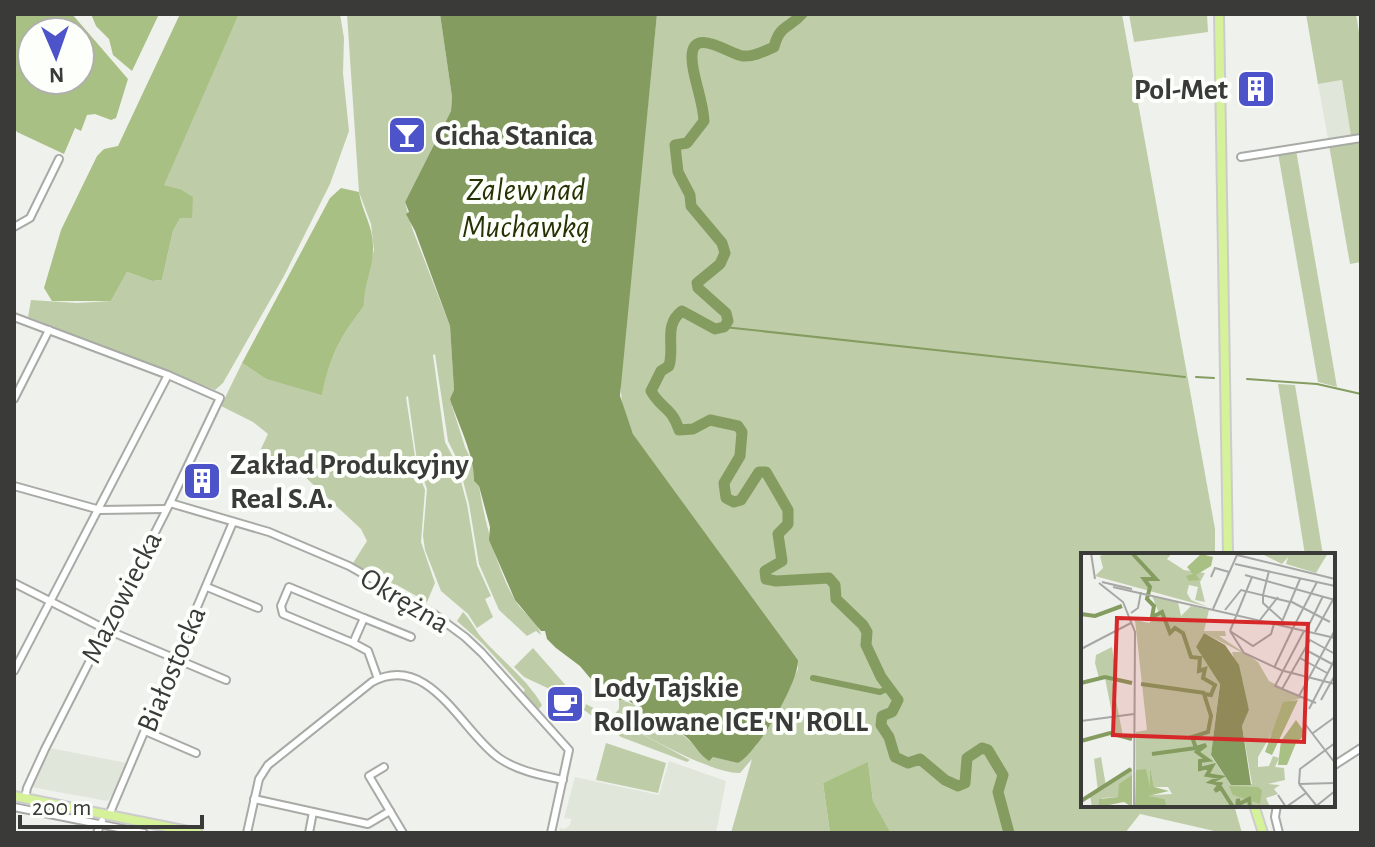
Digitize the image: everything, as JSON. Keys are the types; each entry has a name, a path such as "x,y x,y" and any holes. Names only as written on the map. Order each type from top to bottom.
{"main road":[{"path":"1219,14 1228,553"},
{"path":"17,801 107,814 198,833"},
{"path":"1255,807 1263,833"}],"street":[{"path":"1241,157 1361,138"},
{"path":"14,227 30,218 59,159"},
{"path":"14,317 168,375 100,510 14,669"},
{"path":"14,399 49,330"},
{"name":"Mazowiecka","path":"17,801 27,788 220,398 168,375"},
{"name":"Okrężna","path":"14,486 100,510 167,506 269,532 349,566 452,626 482,653 569,750 551,833"},
{"name":"Białostocka","path":"97,833 145,731 233,522"},
{"path":"14,583 105,629 226,680"},
{"path":"207,587 258,608"},
{"path":"378,679 368,651 283,614 281,606 289,587 411,637"},
{"path":"353,643 364,618"},
{"path":"247,833 259,779 268,765 378,679 399,676 420,680 438,693 499,758 520,769 563,780"},
{"path":"145,731 196,753"},
{"path":"1335,765 1361,748"},
{"path":"384,767 369,776 403,833"},
{"path":"254,799 368,824 390,811"},
{"path":"17,801 101,825 144,833"},
{"path":"1276,809 1279,833"},
{"path":"309,833 313,812"}],"shaded area":[{"path":"14,14 72,14 74,16 16,16 16,96 96,96 96,42 128,79 116,118 111,120 95,114 87,115 81,131 75,128 64,154 17,132 14,127"},
{"path":"159,14 132,71 113,55 109,39 96,26 96,16 92,16"},
{"path":"180,14 239,14 164,185 180,189 193,197 192,218 180,218 173,231 162,280 152,281 127,272 111,301 52,301 44,288 61,230 97,156 104,149 118,146"},
{"path":"239,14 340,14 349,131 330,184 284,276 223,383 215,390 28,317 31,300 77,303 111,301 127,272 152,281 162,280 173,231 180,217 180,189 163,185"},
{"path":"347,14 440,14 452,97 451,111 405,202 450,326 452,406 474,466 474,481 479,486 492,544 515,600 541,635 536,631 527,636 499,610 479,564 469,504 458,461 448,441 435,354 445,442 456,463 467,504 477,565 491,596 485,599 493,617 477,628 468,614 441,591 425,550 423,536 427,489 417,461 408,396 417,470 425,490 421,542 435,583 427,602 395,584 390,586 353,563 367,541 361,529 303,475 259,453 268,434 253,422 221,406 242,363 266,379 322,394 337,347 364,306 363,290 374,250 371,224 359,192"},
{"path":"657,14 1122,14 1215,529 1215,553 1081,553 1081,807 1235,807 1242,833 1223,833 1140,814 1125,833 891,833 873,801 868,763 823,783 830,833 731,833 752,759 740,773 695,760 656,742 613,716 619,709 619,700 646,711 676,730 708,760 712,756 738,763 756,746 798,669 798,660 633,434 622,405 620,379"},
{"path":"1129,14 1207,14 1208,32 1134,42"},
{"path":"1306,14 1356,14 1361,44 1361,134 1351,136 1342,80 1318,84"},
{"path":"1342,80 1351,136 1328,139 1318,84"},
{"path":"1361,140 1361,262 1350,264 1329,145"},
{"path":"1296,150 1337,387 1318,382 1278,153"},
{"path":"341,188 359,192 372,234 373,256 364,306 337,348 322,395 266,379 242,363 330,198"},
{"path":"1278,384 1295,385 1323,553 1305,553"},
{"path":"463,612 482,638 529,687 542,705 539,709 483,644 457,621"},
{"path":"533,648 569,689 573,700 524,677 514,667"},
{"path":"586,704 690,760 687,762 621,737 584,710"},
{"path":"606,743 666,763 658,793 596,780"},
{"path":"50,748 127,763 114,794 107,801 31,787"},
{"path":"669,761 726,781 716,833 559,833 560,828 570,825 571,819 564,818 575,777 659,795"},
{"path":"868,762 873,801 891,833 830,833 823,783"}],"water":[{"name":"Zalew nad Muchawką","path":"440,14 657,14 620,396 633,434 798,660 792,684 776,716 756,745 738,763 713,757 709,761 683,734 643,715 642,710 629,701 619,700 556,648 547,639 545,631 541,631 515,600 489,540 490,527 479,486 474,481 469,451 450,399 454,390 450,326 406,214 409,212 405,202 451,111 452,97"}],"waterway":[{"path":"802,14 782,30 774,47 751,56 743,56 713,44 698,44 693,48 692,65 704,121 687,143 675,145 678,172 690,195 691,206 722,243 725,253 720,264 697,283 698,288 726,313 728,321 724,327 715,329 682,311 671,329 669,366 661,371 651,391 673,417 679,430 693,429 710,420 738,426 742,432 740,456 724,483 726,498 734,502 741,500 759,472 766,472 788,510 788,524 778,534 782,561 765,571 766,579 829,578 835,585 836,599 867,632 866,645 881,677 898,700 892,712 882,716 881,725 889,737 895,757 908,763 920,759 945,780 958,786 965,783 967,758 982,748 988,750 1003,775 998,792 1009,833"},
{"path":"724,327 1185,377"},
{"path":"1196,377 1214,378"},
{"path":"1247,379 1317,384 1361,394"},
{"path":"813,678 880,692 889,688"}],"place":[{"name":"Pol-Met","path":"1256,89"},
{"name":"Cicha Stanica","path":"407,135"},
{"name":"Zakład Produkcyjny Real S.A.","path":"202,481"},
{"name":"Lody Tajskie Rollowane ICE 'N' ROLL","path":"565,704"}]}
